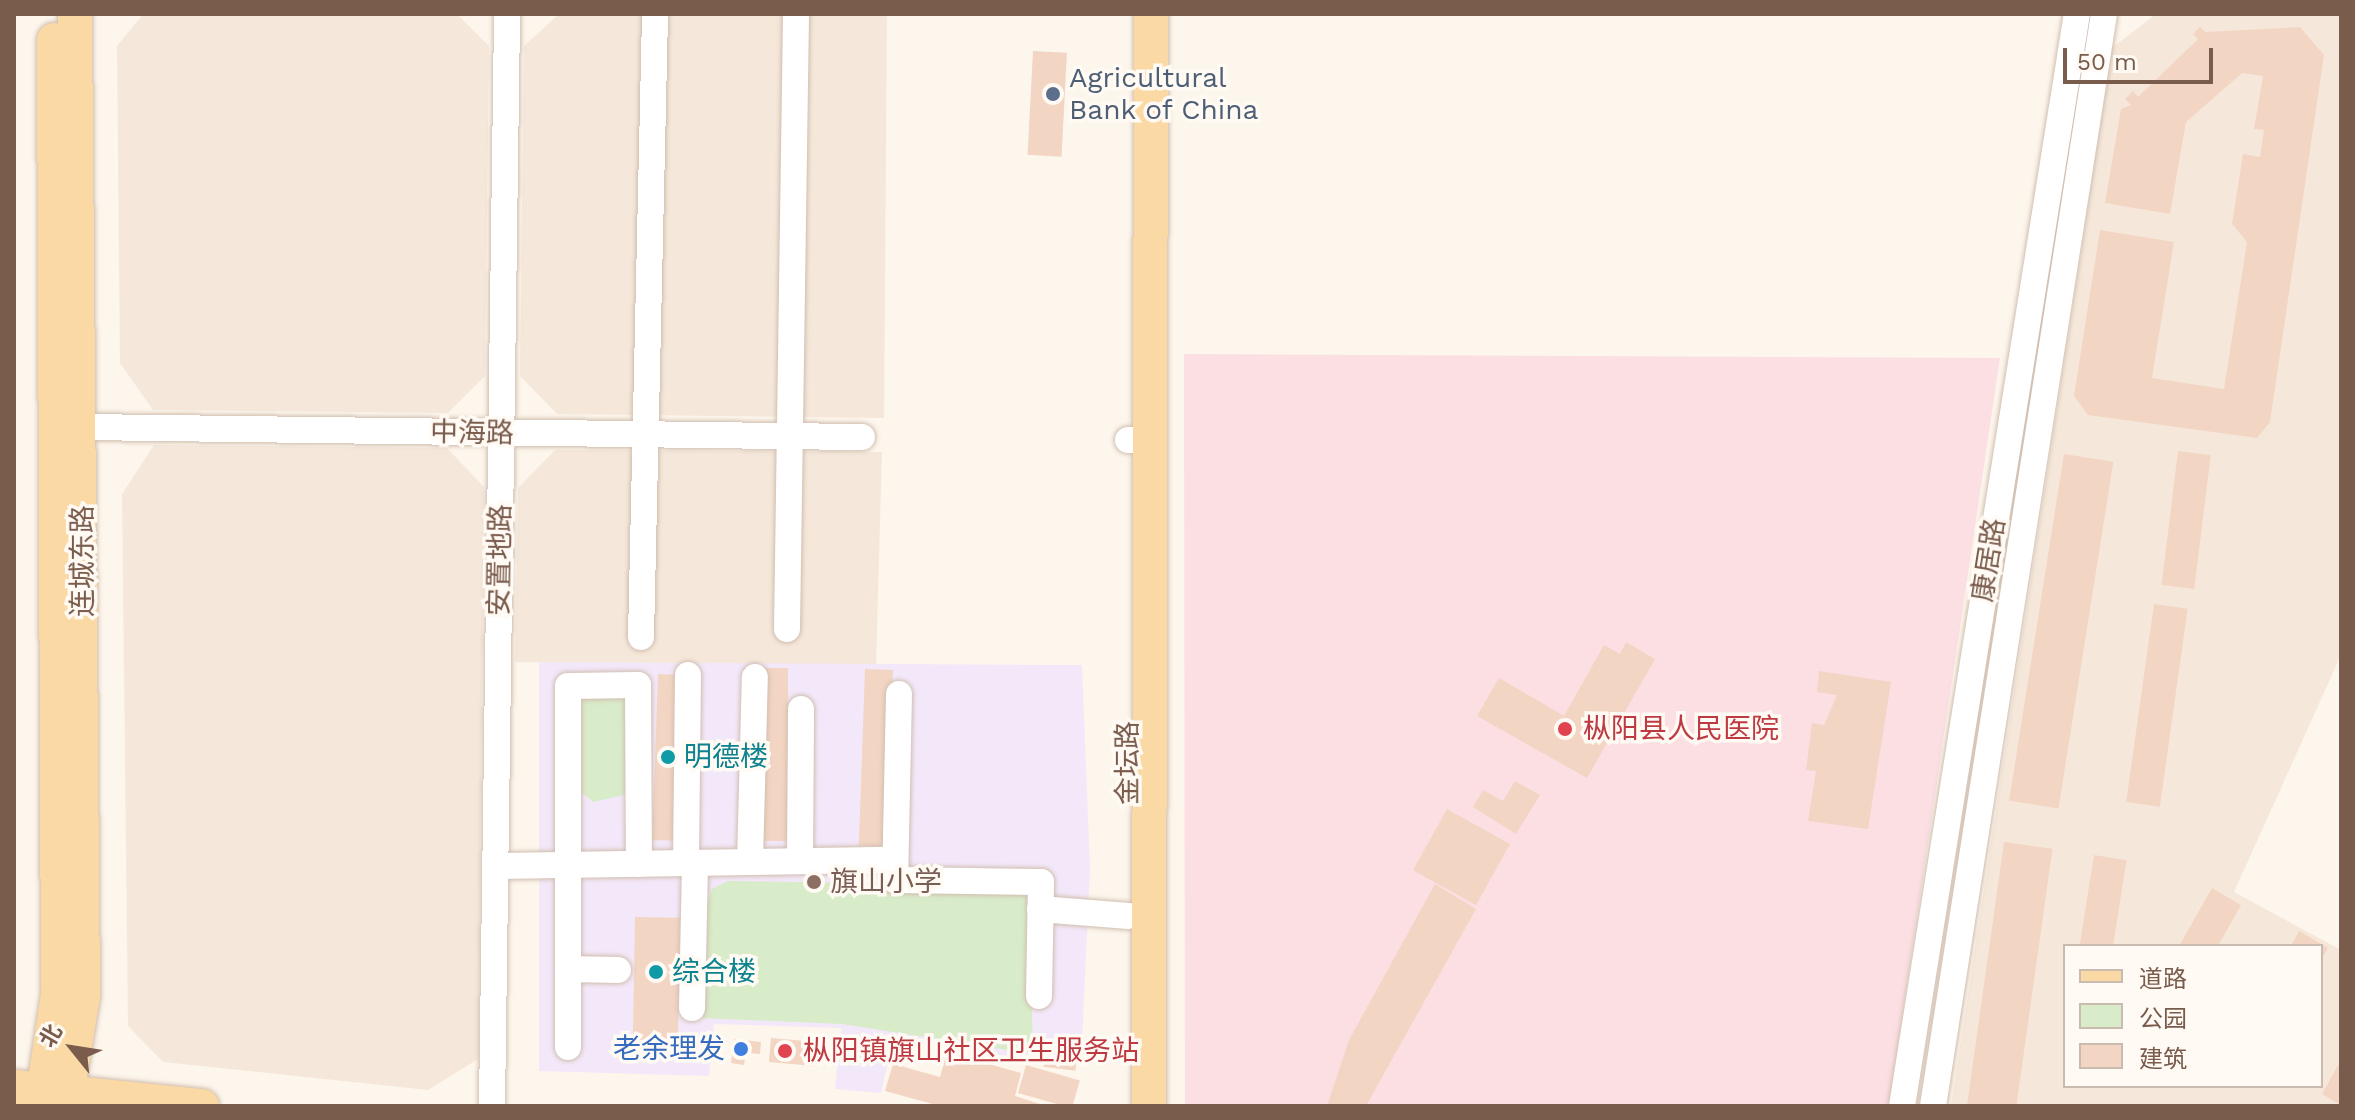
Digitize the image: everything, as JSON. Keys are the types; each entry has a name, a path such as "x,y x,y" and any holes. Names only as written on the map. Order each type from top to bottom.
{"main road":[{"name":"连城东路","path":"46,1096 58,995 52,14"},
{"name":"连城东路","path":"46,1096 83,996 83,427 75,14"},
{"name":"金坛路","path":"1128,1106 1138,440 1153,196 1137,160 1129,14"},
{"name":"金坛路","path":"1137,160 1151,14"},
{"name":"金坛路","path":"1138,440 1149,1106"},
{"path":"46,1096 202,1106"}],"street":[{"name":"安置地路","path":"492,1106 507,14"},
{"path":"641,637 655,14"},
{"path":"787,629 796,14"},
{"name":"康居路","path":"1902,1106 2077,14"},
{"name":"康居路","path":"1933,1106 2104,14"},
{"name":"中海路","path":"83,427 862,437"},
{"path":"688,675 692,1008"},
{"path":"750,862 755,677"},
{"path":"568,1047 568,686 638,685 639,864"},
{"path":"899,694 895,880 1041,882 1039,996"},
{"path":"800,861 801,709"},
{"path":"496,866 895,860"},
{"path":"1040,909 1129,916"},
{"path":"568,969 618,970"}],"shaded area":[{"path":"143,14 457,14 489,46 485,376 448,413 153,410 120,363 117,46"},
{"path":"559,14 887,14 884,418 557,414 520,376 524,46"},
{"path":"2156,14 2341,14 2341,655 2234,892 2341,950 2341,1106 1951,1106 2112,48"},
{"name":"枞阳县人民医院","path":"1184,354 2000,358 1889,1106 1185,1106"},
{"path":"154,445 447,448 484,487 478,1059 428,1090 163,1062 128,1026 122,494"},
{"path":"555,450 882,452 876,667 515,662 518,488"},
{"name":"旗山小学","path":"539,662 1082,665 1090,868 1082,1043 1041,1039 1038,1062 894,1036 881,1093 835,1089 841,1028 714,1024 709,1076 539,1071"}],"green space":[{"path":"627,696 628,794 593,802 580,791 579,697"},
{"path":"728,881 1013,885 1029,891 1033,1054 842,1024 702,1018 704,910 712,889"}],"building":[{"path":"2200,27 2205,32 2300,27 2324,55 2270,422 2257,438 2088,415 2074,396 2100,230 2174,242 2152,378 2224,389 2247,242 2232,224 2243,154 2260,157 2264,130 2254,129 2263,76 2242,73 2186,122 2170,214 2105,203 2121,109 2131,105 2125,99 2133,91 2138,97 2198,39 2193,34"},
{"path":"1033,51 1067,53 1062,157 1028,155"},
{"path":"2178,451 2211,455 2194,589 2162,585"},
{"path":"2064,454 2113,462 2058,809 2009,801"},
{"path":"2154,604 2188,609 2160,807 2126,802"},
{"path":"1626,642 1655,659 1587,778 1477,716 1499,678 1564,716 1604,645 1620,654"},
{"path":"763,668 788,668 788,841 763,841"},
{"path":"865,669 893,670 887,847 859,846"},
{"path":"1819,671 1891,682 1868,829 1808,821 1816,771 1806,770 1812,723 1824,725 1837,695 1817,692"},
{"name":"明德楼","path":"658,674 681,675 675,841 652,840"},
{"path":"1515,781 1540,795 1516,834 1473,807 1483,790 1503,801"},
{"path":"1447,809 1510,844 1476,905 1413,870"},
{"path":"2004,842 2053,849 2016,1106 1967,1106"},
{"path":"2094,855 2127,860 2113,944 2080,944"},
{"path":"1435,884 1476,909 1366,1106 1327,1106 1349,1040"},
{"path":"2212,888 2241,905 2219,944 2180,944"},
{"name":"综合楼","path":"635,917 680,918 678,1047 633,1046"},
{"path":"2299,931 2321,944 2292,944"},
{"path":"771,1038 817,1042 815,1066 769,1062"},
{"path":"734,1039 761,1042 760,1054 746,1053 744,1065 731,1063"},
{"path":"1046,1047 1078,1051 1075,1071 1044,1067"},
{"path":"947,1052 1021,1073 1015,1096 1046,1106 940,1106 885,1091 893,1064 940,1077"},
{"path":"2341,1060 2341,1105 2322,1094"},
{"path":"1026,1065 1080,1080 1073,1106 1018,1093"}],"place":[{"name":"Agricultural Bank of China","path":"1053,94"},
{"name":"枞阳县人民医院","path":"1565,729"},
{"name":"明德楼","path":"668,757"},
{"name":"旗山小学","path":"814,882"},
{"name":"综合楼","path":"656,972"},
{"name":"老余理发","path":"741,1049"},
{"name":"枞阳镇旗山社区卫生服务站","path":"785,1051"}]}
